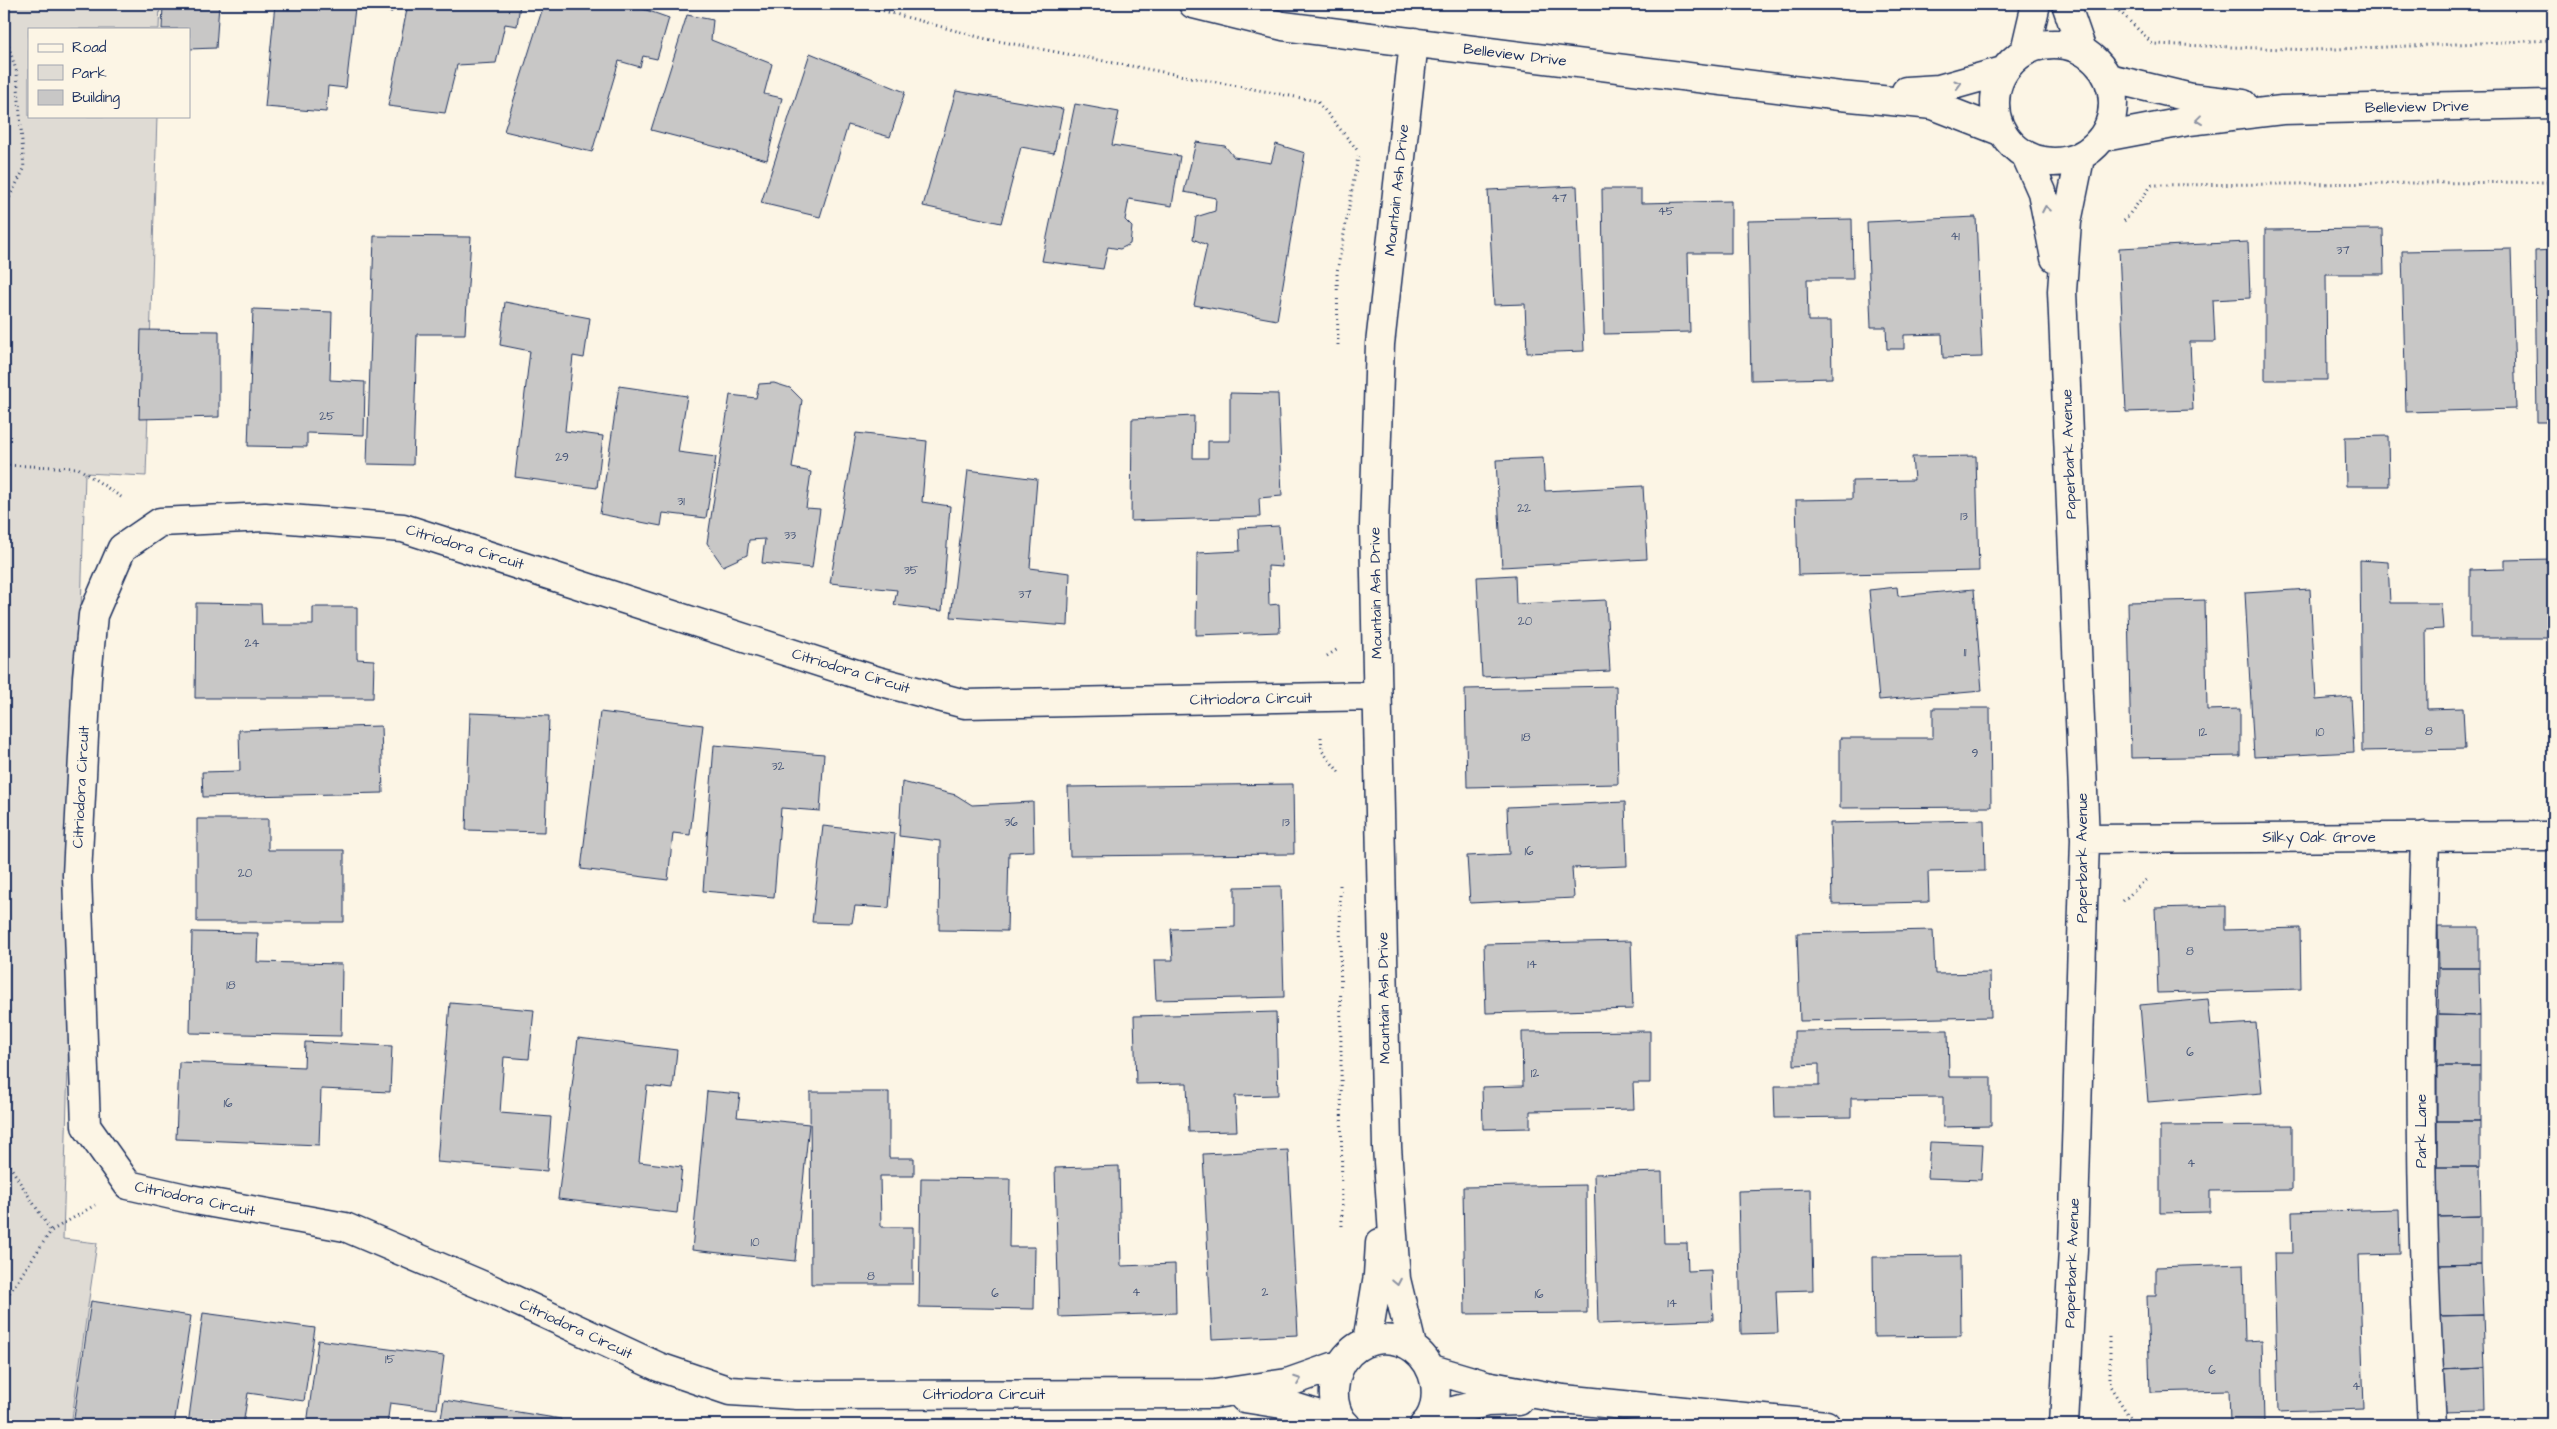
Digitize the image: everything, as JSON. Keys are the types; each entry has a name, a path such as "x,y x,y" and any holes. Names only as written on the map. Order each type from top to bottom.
{"street":[{"name":"Belleview Drive","path":"1193,4 1283,26 1840,96 1933,105 2000,131"},
{"path":"2025,51 2036,4"},
{"path":"2066,4 2082,50"},
{"name":"Mountain Ash Drive","path":"1412,1346 1396,1279 1387,1146 1374,526 1380,344 1414,42"},
{"path":"2040,45 2067,45 2082,50 2095,59 2109,78 2113,92 2111,123 2104,137 2080,158 2067,163 2027,158 2010,145 2000,131 1995,115 1994,93 2003,71 2025,51 2040,45"},
{"name":"Belleview Drive","path":"1840,96 1939,89 2003,71"},
{"name":"Belleview Drive","path":"2109,78 2192,98 2282,110"},
{"name":"Belleview Drive","path":"2104,137 2189,121 2282,110 2553,104"},
{"name":"Paperbark Avenue","path":"2027,158 2042,192 2062,292"},
{"name":"Paperbark Avenue","path":"2064,1425 2073,1240 2085,839 2062,292 2067,222 2080,158"},
{"name":"Citriodora Circuit","path":"1341,1364 1287,1383 1215,1394 798,1395 730,1391 659,1367 491,1290 345,1227 190,1199 128,1185 86,1126 78,855 87,677 93,615 122,548 160,522 265,518 403,528 878,681 965,704 1377,696"},
{"name":"Park Lane","path":"2425,836 2422,951 2421,1172 2432,1425"},
{"name":"Silky Oak Grove","path":"2085,839 2553,836"},
{"name":"Mountain Ash Drive","path":"1367,1342 1378,1275 1387,1146"},
{"path":"1344,1424 1333,1400 1335,1375 1346,1355 1367,1342 1387,1338 1412,1346 1429,1363 1432,1369 1437,1395 1427,1421"},
{"path":"1432,1369 1486,1385 1562,1399 1826,1425"},
{"name":"Citriodora Circuit","path":"1215,1394 1288,1405 1344,1424"},
{"path":"1427,1421 1487,1402 1562,1399"}],"path":[{"path":"859,4 982,38 1317,101 1359,152 1400,158"},
{"path":"2112,4 2153,44 2313,50 2553,40"},
{"path":"4,32 17,73 24,169 4,208"},
{"path":"1338,347 1337,272 1359,152"},
{"path":"2124,221 2152,185 2553,182"},
{"path":"4,465 78,468 160,522"},
{"path":"1340,773 1322,751 1319,698 1326,657 1341,648"},
{"path":"2122,903 2148,878 2146,838"},
{"path":"1340,880 1342,1231"},
{"path":"4,1157 50,1232"},
{"path":"4,1301 50,1232 128,1185"},
{"path":"2110,1336 2110,1386 2134,1424 2142,1425"}],"green space":[{"path":"4,4 160,4 159,28 28,28 28,118 157,118 146,476 85,473 63,1239 97,1243 71,1425 4,1425"}],"building":[{"path":"163,4 219,4 216,48 190,49 190,28 162,28"},
{"path":"275,4 393,4 392,12 355,8 346,88 328,86 326,112 265,107"},
{"path":"408,4 520,4 517,26 505,24 496,63 457,65 445,113 388,106"},
{"path":"544,4 629,4 669,18 657,59 643,56 640,67 619,61 592,152 504,131"},
{"path":"687,15 713,20 711,40 772,64 764,94 782,98 767,160 651,130"},
{"path":"810,53 905,92 890,137 848,125 820,217 761,203"},
{"path":"956,91 1063,109 1054,153 1021,147 1001,223 923,206"},
{"path":"1075,104 1119,112 1112,145 1180,156 1172,206 1129,199 1125,220 1132,227 1130,244 1120,249 1108,247 1103,269 1042,261"},
{"path":"1196,142 1225,146 1234,157 1271,163 1276,144 1305,153 1277,320 1194,305 1207,245 1193,239 1196,217 1215,211 1216,198 1184,192"},
{"path":"1577,186 1584,351 1527,353 1525,304 1494,305 1488,190"},
{"path":"1602,189 1641,189 1641,203 1731,201 1731,253 1688,253 1690,332 1604,334"},
{"path":"1976,217 1982,357 1943,358 1942,334 1904,335 1904,349 1887,349 1886,327 1871,327 1867,222"},
{"path":"1852,219 1853,279 1807,279 1808,321 1831,321 1832,378 1751,380 1748,221"},
{"path":"2383,229 2384,274 2326,274 2327,380 2265,380 2265,230"},
{"path":"374,236 471,237 465,334 417,334 413,465 367,464"},
{"path":"2248,242 2250,298 2213,300 2215,342 2190,342 2193,410 2126,412 2119,248"},
{"path":"2511,249 2516,409 2406,412 2402,251"},
{"path":"2553,250 2553,422 2537,422 2535,251"},
{"path":"505,302 590,318 584,358 573,356 565,431 603,436 597,488 515,477 530,351 500,345"},
{"path":"253,309 332,312 330,380 365,382 364,435 307,433 307,447 248,446"},
{"path":"141,330 219,331 219,417 139,419"},
{"path":"774,383 790,388 802,400 792,468 811,472 806,508 820,509 812,568 762,563 765,539 749,540 747,555 723,566 707,543 730,395 756,398 759,384"},
{"path":"619,386 687,396 678,452 716,457 706,518 663,513 661,526 600,514"},
{"path":"1230,393 1278,394 1282,496 1259,498 1260,517 1131,521 1132,419 1194,416 1193,458 1208,458 1208,441 1230,441"},
{"path":"856,433 927,441 922,502 950,506 942,611 894,605 897,590 830,583"},
{"path":"2388,436 2389,486 2346,486 2345,437"},
{"path":"1976,456 1979,571 1798,575 1796,500 1852,499 1852,481 1914,480 1912,457"},
{"path":"1543,458 1545,491 1643,486 1647,559 1502,567 1496,460"},
{"path":"968,470 1037,479 1030,568 1070,573 1068,626 951,617"},
{"path":"1279,526 1282,567 1268,566 1269,605 1279,604 1280,632 1196,635 1197,553 1240,551 1239,528"},
{"path":"2553,559 2553,638 2470,638 2470,570 2505,569 2505,560"},
{"path":"2360,560 2388,562 2390,603 2441,603 2443,629 2426,630 2427,709 2463,708 2465,749 2362,751"},
{"path":"1515,575 1516,604 1606,600 1610,671 1482,677 1477,577"},
{"path":"1897,587 1898,596 1974,589 1982,691 1879,700 1869,590"},
{"path":"2310,589 2316,700 2351,697 2354,752 2254,757 2245,593"},
{"path":"2205,600 2207,710 2240,709 2240,756 2131,758 2128,602"},
{"path":"196,603 261,604 262,625 313,625 313,607 357,607 357,659 374,660 373,698 195,698"},
{"path":"1616,686 1618,784 1467,787 1465,689"},
{"path":"1933,708 1990,708 1991,807 1840,808 1840,738 1933,738"},
{"path":"600,712 703,725 690,835 673,833 668,880 581,869"},
{"path":"470,713 549,716 545,832 466,830"},
{"path":"381,726 383,793 203,797 202,772 240,771 239,730"},
{"path":"714,745 824,754 820,811 781,808 774,897 703,891"},
{"path":"902,782 956,795 972,805 1033,802 1034,851 1009,852 1007,931 939,930 940,841 899,836"},
{"path":"1293,784 1294,854 1070,856 1068,787"},
{"path":"1625,802 1627,866 1572,868 1574,898 1470,903 1467,856 1509,854 1507,807"},
{"path":"197,819 268,819 268,850 344,850 344,922 197,922"},
{"path":"1984,820 1985,871 1928,872 1929,902 1832,904 1830,823"},
{"path":"823,826 895,834 889,908 855,906 852,923 812,922"},
{"path":"1281,886 1284,997 1156,1000 1154,960 1173,960 1171,929 1235,927 1235,887"},
{"path":"2225,906 2225,930 2300,928 2301,989 2158,993 2155,908"},
{"path":"2438,927 2479,927 2479,968 2439,968"},
{"path":"1933,930 1935,974 1990,973 1991,1017 1800,1021 1797,933"},
{"path":"192,932 258,933 257,962 342,964 341,1036 190,1033"},
{"path":"1631,941 1633,1009 1486,1013 1484,944"},
{"path":"2439,968 2479,968 2480,1016 2438,1015"},
{"path":"2208,999 2211,1026 2256,1023 2262,1093 2148,1102 2140,1005"},
{"path":"450,1003 534,1010 529,1059 504,1057 500,1113 551,1117 547,1171 437,1162"},
{"path":"1276,1012 1278,1095 1235,1096 1237,1131 1189,1132 1187,1083 1136,1084 1134,1016"},
{"path":"2438,1015 2480,1016 2480,1066 2437,1066"},
{"path":"1948,1030 1949,1077 1991,1077 1991,1126 1943,1127 1943,1097 1851,1098 1851,1117 1775,1118 1774,1086 1819,1086 1819,1064 1794,1065 1794,1031"},
{"path":"1650,1031 1650,1083 1633,1083 1634,1109 1530,1111 1530,1128 1483,1129 1482,1087 1523,1086 1522,1032"},
{"path":"578,1038 677,1050 673,1089 647,1086 639,1162 682,1167 677,1213 558,1199"},
{"path":"305,1042 392,1046 390,1092 321,1089 319,1145 176,1139 179,1062 304,1067"},
{"path":"2437,1066 2480,1066 2480,1121 2437,1121"},
{"path":"707,1091 740,1094 737,1117 809,1124 795,1261 692,1250"},
{"path":"810,1092 889,1092 889,1158 914,1158 914,1176 880,1176 881,1227 913,1227 913,1284 811,1284"},
{"path":"2437,1121 2480,1121 2480,1167 2437,1167"},
{"path":"2292,1125 2292,1190 2210,1191 2210,1212 2160,1213 2160,1126"},
{"path":"1930,1142 1983,1144 1981,1180 1928,1178"},
{"path":"1288,1150 1298,1335 1212,1339 1203,1154"},
{"path":"1119,1166 1121,1266 1175,1264 1176,1313 1059,1317 1055,1168"},
{"path":"2437,1167 2480,1167 2481,1216 2437,1217"},
{"path":"1662,1172 1664,1243 1687,1243 1688,1271 1711,1270 1713,1320 1598,1324 1594,1174"},
{"path":"921,1178 1010,1179 1009,1247 1035,1247 1034,1309 919,1307"},
{"path":"1586,1185 1587,1313 1465,1314 1463,1187"},
{"path":"1811,1189 1813,1290 1776,1291 1778,1333 1741,1334 1738,1191"},
{"path":"2399,1209 2400,1254 2359,1255 2364,1409 2278,1412 2274,1253 2293,1253 2292,1212"},
{"path":"2481,1216 2481,1264 2437,1265 2437,1217"},
{"path":"1960,1256 1961,1336 1874,1337 1873,1257"},
{"path":"2243,1264 2245,1341 2262,1340 2264,1422 2230,1423 2229,1390 2150,1392 2147,1296 2156,1296 2156,1267"},
{"path":"2481,1264 2483,1315 2438,1316 2437,1265"},
{"path":"91,1301 191,1316 174,1425 73,1425"},
{"path":"203,1313 315,1328 304,1401 248,1393 243,1425 188,1425"},
{"path":"2483,1315 2485,1368 2440,1370 2438,1316"},
{"path":"318,1340 444,1356 437,1409 390,1403 387,1425 307,1425"},
{"path":"2485,1368 2486,1411 2442,1412 2440,1370"},
{"path":"444,1400 561,1419 560,1425 440,1425"}]}
